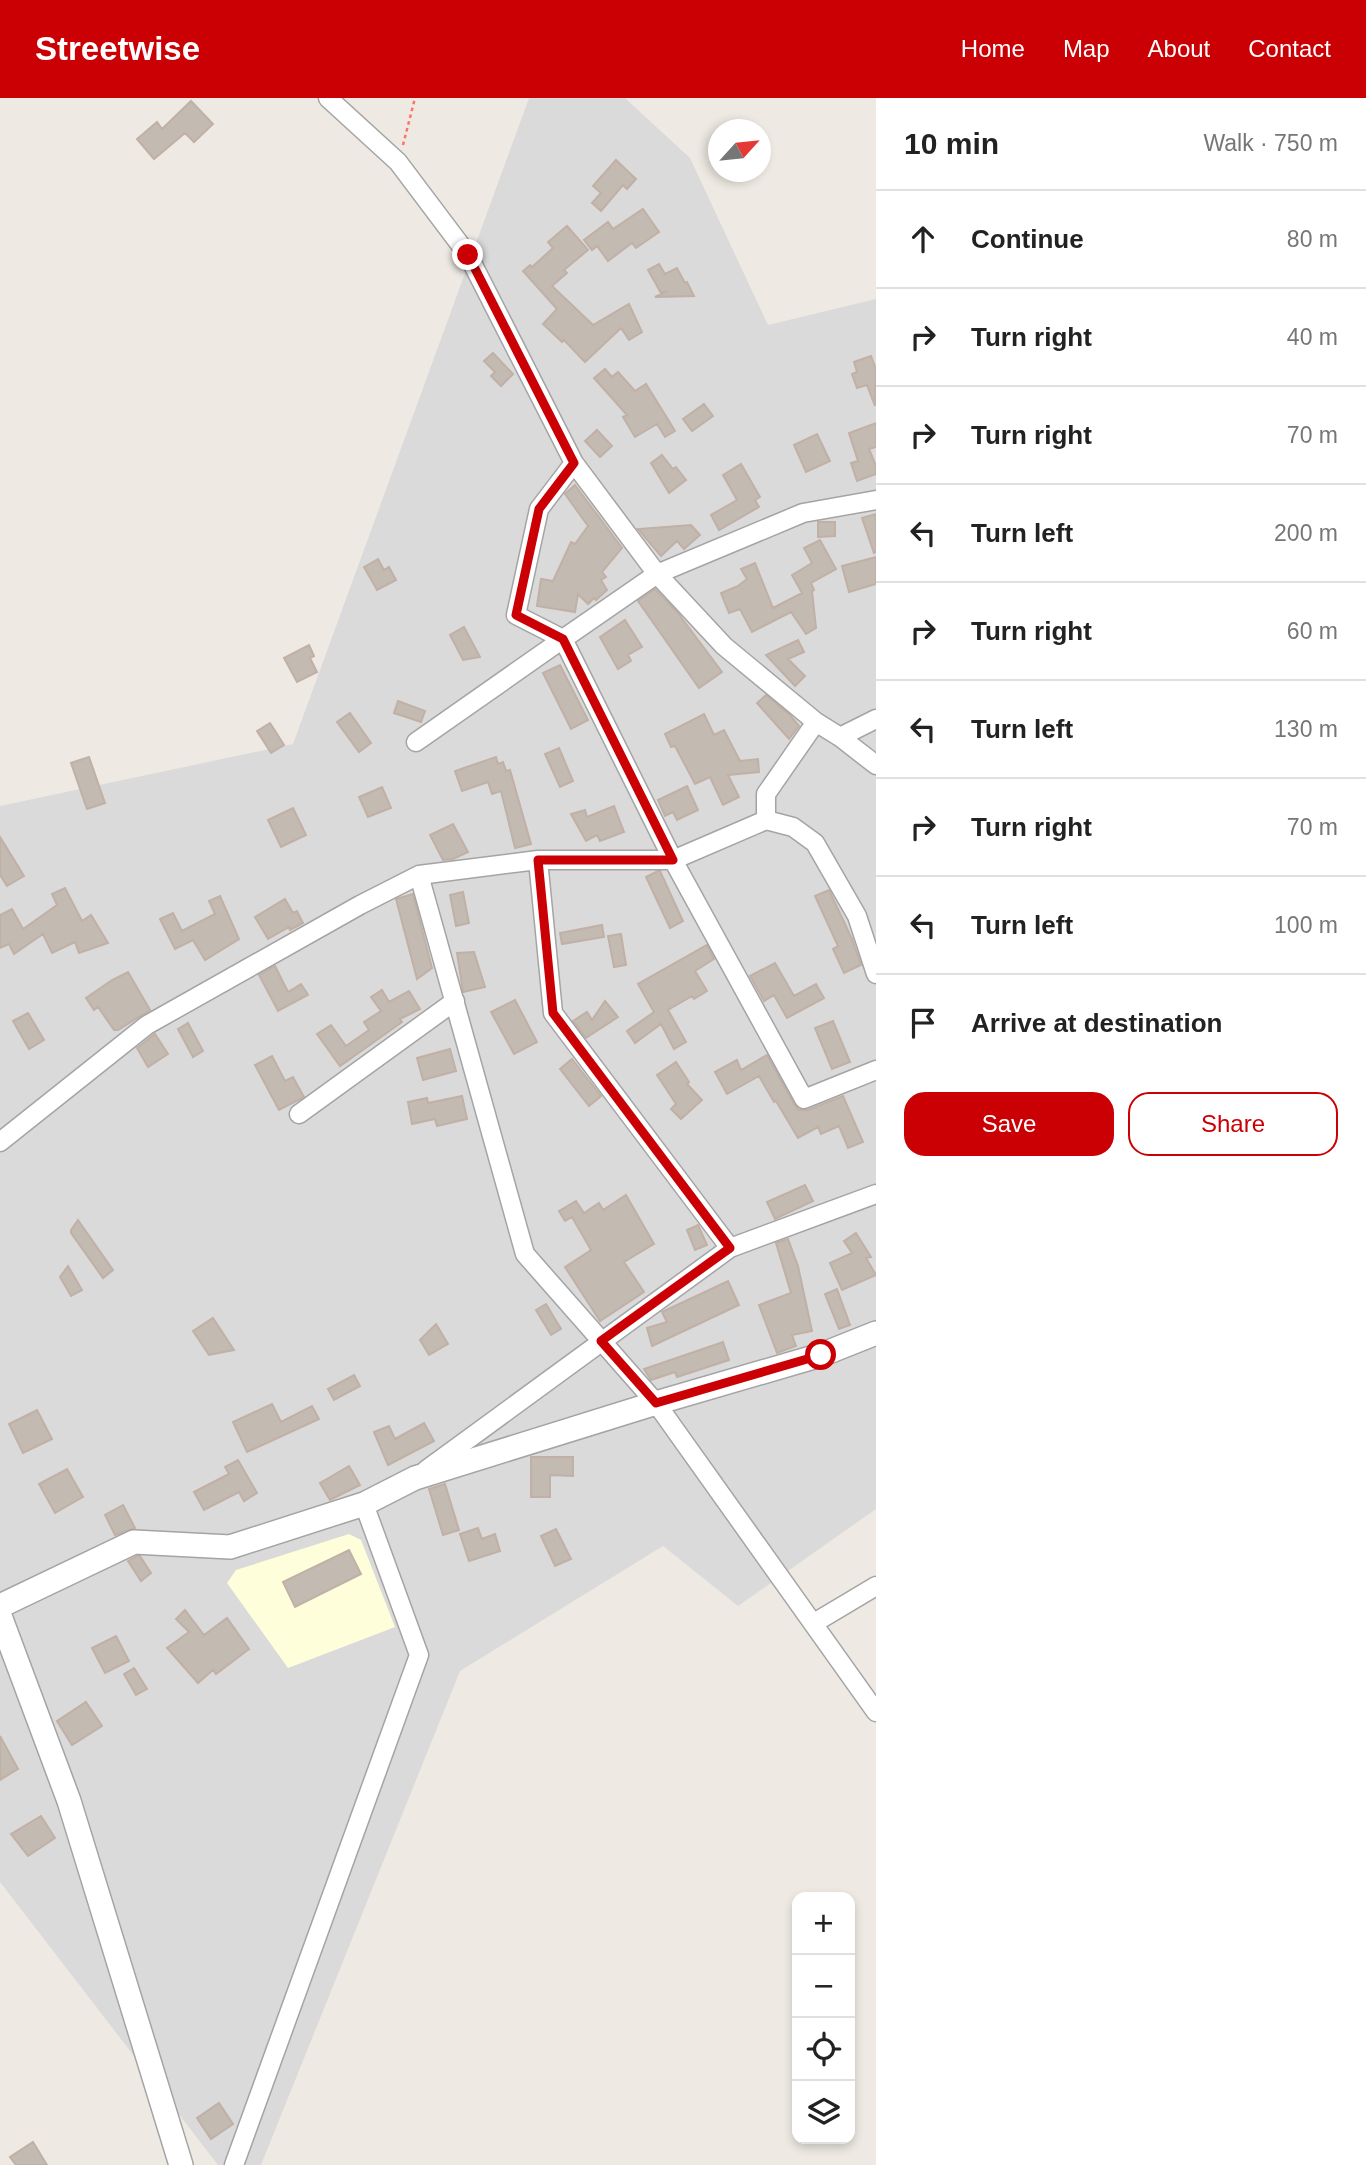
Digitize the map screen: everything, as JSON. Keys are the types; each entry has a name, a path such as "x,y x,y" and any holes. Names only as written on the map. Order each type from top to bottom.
{"street":[{"path":"328,98 398,162 468,255 574,463 657,575 724,646 816,722 876,765"},
{"path":"574,463 539,509 516,615 563,639 673,860 804,1099 876,1070"},
{"path":"416,742 657,575 803,513 876,500"},
{"path":"840,737 876,719"},
{"path":"766,820 766,794 816,722"},
{"path":"0,1142 147,1024 419,875 538,860 673,860 766,820 793,827 815,843 857,916 876,974"},
{"path":"538,860 553,1013 730,1248"},
{"path":"419,875 525,1254 656,1403 876,1712"},
{"path":"299,1114 455,1001"},
{"path":"0,1606 134,1542 230,1547 364,1504 415,1478 730,1248 876,1194"},
{"path":"415,1478 821,1355 876,1333"},
{"path":"234,2165 419,1655 364,1504"},
{"path":"814,1623 876,1586"},
{"path":"0,1616 69,1801 181,2165"}],"path":[{"path":"398,162 415,98"}],"shaded area":[{"path":"529,98 625,98 690,158 768,325 876,299 876,1509 738,1606 663,1546 460,1671 261,2165 218,2165 0,1882 0,806 293,744"},
{"path":"349,1534 361,1540 395,1627 288,1668 227,1583 236,1570"}],"building":[{"path":"191,101 213,124 194,142 185,133 154,159 137,139 157,122 162,129"},
{"path":"616,160 636,179 627,189 623,185 601,211 592,203 601,193 593,186"},
{"path":"643,209 659,232 636,248 632,243 608,261 597,246 592,250 584,240 608,222 613,229"},
{"path":"567,226 588,250 564,270 567,273 552,286 593,325 629,304 642,332 629,340 621,328 585,362 564,340 562,342 543,324 557,309 523,271 530,265 532,267 553,248 548,242"},
{"path":"659,264 665,274 677,268 694,296 655,297 668,291 661,293 648,270"},
{"path":"493,353 513,374 501,386 491,376 495,372 484,361"},
{"path":"871,356 876,369 875,406 867,385 857,388 852,374 857,372 854,362"},
{"path":"605,369 612,377 618,372 635,391 646,384 675,431 665,437 657,424 635,437 623,417 627,415 594,378"},
{"path":"704,404 713,416 692,431 683,419"},
{"path":"876,423 876,447 869,449 876,466 876,474 857,481 851,463 858,461 849,433"},
{"path":"597,430 612,446 600,457 585,441"},
{"path":"817,434 830,461 806,472 794,445"},
{"path":"662,455 686,480 669,493 651,463"},
{"path":"741,464 760,497 755,500 759,507 719,530 711,515 737,500 723,475"},
{"path":"575,485 622,548 602,572 606,577 601,580 607,590 588,604 578,594 575,612 537,606 541,579 553,581 571,542 575,544 588,526 565,494"},
{"path":"876,514 876,552 874,553 862,518"},
{"path":"818,522 835,522 835,536 818,537"},
{"path":"691,525 700,535 684,549 677,541 661,556 638,529"},
{"path":"820,540 836,569 811,583 814,590 816,628 806,634 791,612 752,632 740,609 729,613 721,593 747,579 741,569 755,563 773,608 802,593 792,575 812,563 804,548"},
{"path":"876,557 876,584 849,592 842,566"},
{"path":"378,559 384,570 389,567 396,580 377,590 364,567"},
{"path":"655,589 677,612 722,672 699,688 638,601"},
{"path":"625,620 642,647 628,655 631,661 618,669 600,637"},
{"path":"464,627 480,657 463,660 450,635"},
{"path":"798,640 804,652 788,659 805,676 795,686 766,655"},
{"path":"309,645 314,656 310,658 317,672 297,682 284,658"},
{"path":"560,665 588,720 571,729 543,673"},
{"path":"766,695 799,726 789,739 757,703"},
{"path":"398,701 425,711 421,722 394,713"},
{"path":"350,713 371,743 359,752 337,722"},
{"path":"704,714 714,735 724,730 740,761 758,759 759,772 728,775 739,797 723,805 710,777 695,784 675,746 671,747 665,734"},
{"path":"270,723 284,745 271,753 257,731"},
{"path":"559,748 573,781 560,787 545,754"},
{"path":"89,757 105,803 87,809 71,763"},
{"path":"496,757 498,764 503,762 506,771 510,770 531,844 515,848 501,791 492,794 488,782 462,791 455,771"},
{"path":"687,786 698,810 677,820 673,812 665,816 658,800"},
{"path":"382,787 391,808 368,817 359,797"},
{"path":"614,806 624,832 600,841 597,835 586,841 571,814 585,810 587,817"},
{"path":"293,808 306,835 281,847 268,820"},
{"path":"453,824 468,852 443,860 430,835"},
{"path":"0,837 24,876 7,886 0,875"},
{"path":"658,871 683,921 670,928 646,877"},
{"path":"65,888 82,921 91,915 108,943 79,953 75,942 52,953 43,934 14,954 9,944 0,948 0,915 12,909 23,929 57,905 52,894"},
{"path":"829,890 861,965 844,973 833,949 838,946 815,896"},
{"path":"463,892 469,923 456,926 450,895"},
{"path":"413,894 432,968 417,979 396,899"},
{"path":"220,896 239,939 205,960 193,940 175,949 160,919 173,913 182,931 215,914 209,901"},
{"path":"285,899 293,913 297,911 303,923 290,930 289,927 268,939 255,917"},
{"path":"602,925 604,937 562,944 560,933"},
{"path":"621,934 626,965 614,967 608,936"},
{"path":"707,945 714,959 695,971 707,991 668,1010 686,1042 674,1049 661,1024 635,1043 627,1031 654,1012 638,984"},
{"path":"474,952 485,987 463,992 457,953"},
{"path":"775,963 794,996 816,984 824,998 787,1018 774,995 764,1001 750,976"},
{"path":"275,966 288,992 301,984 308,995 278,1011 259,975"},
{"path":"128,972 150,1010 114,1030 98,1007 94,1010 86,998"},
{"path":"382,990 389,1002 409,991 420,1009 400,1019 402,1022 340,1066 317,1034 331,1025 346,1046 369,1030 364,1022 381,1011 371,997"},
{"path":"515,1000 537,1042 514,1054 491,1012"},
{"path":"605,1001 618,1017 586,1038 573,1021 587,1012 592,1020"},
{"path":"28,1013 44,1040 29,1049 13,1021"},
{"path":"833,1021 850,1062 832,1069 815,1028"},
{"path":"188,1023 203,1051 193,1057 178,1029"},
{"path":"155,1034 168,1054 148,1067 137,1048"},
{"path":"450,1049 456,1071 423,1080 417,1058"},
{"path":"767,1055 799,1110 808,1110 843,1096 863,1142 848,1148 839,1126 821,1134 818,1127 798,1138 759,1076 727,1094 715,1072 737,1060 741,1070"},
{"path":"272,1056 285,1081 293,1077 304,1097 279,1110 255,1065"},
{"path":"572,1059 601,1096 589,1106 560,1069"},
{"path":"676,1062 689,1082 687,1084 702,1100 681,1119 671,1109 676,1104 657,1075"},
{"path":"462,1096 467,1119 437,1126 435,1119 412,1124 408,1102 427,1098 428,1103"},
{"path":"805,1185 813,1201 775,1219 767,1202"},
{"path":"626,1195 654,1244 624,1262 644,1292 600,1321 565,1267 591,1250 572,1217 565,1221 559,1211 576,1201 584,1213 599,1203 603,1210"},
{"path":"78,1220 113,1270 103,1278 71,1233"},
{"path":"698,1225 707,1245 695,1250 687,1230"},
{"path":"856,1233 871,1257 866,1258 876,1275 842,1290 830,1263 852,1253 844,1241"},
{"path":"788,1239 798,1266 812,1331 792,1335 796,1346 777,1353 759,1305 791,1293 776,1243"},
{"path":"68,1266 82,1290 71,1296 60,1277"},
{"path":"728,1281 739,1305 652,1346 647,1328 667,1322 662,1312"},
{"path":"837,1289 850,1325 839,1329 825,1294"},
{"path":"546,1304 561,1329 551,1335 536,1310"},
{"path":"213,1318 234,1350 209,1355 193,1331"},
{"path":"436,1324 448,1344 429,1355 420,1340"},
{"path":"723,1342 729,1360 677,1377 675,1372 651,1380 644,1369"},
{"path":"354,1375 360,1386 334,1400 328,1389"},
{"path":"272,1404 281,1422 312,1406 319,1419 247,1452 233,1422"},
{"path":"37,1410 52,1439 23,1453 9,1424"},
{"path":"424,1423 434,1441 388,1465 374,1432 389,1426 395,1439"},
{"path":"531,1457 573,1457 573,1476 550,1475 550,1497 531,1497"},
{"path":"238,1460 257,1493 244,1501 239,1492 204,1510 194,1492 229,1474 225,1467"},
{"path":"349,1466 360,1485 330,1500 320,1483"},
{"path":"67,1469 83,1497 55,1513 39,1484"},
{"path":"445,1484 459,1530 443,1535 429,1489"},
{"path":"123,1505 135,1528 115,1535 105,1515"},
{"path":"478,1528 482,1539 495,1534 500,1551 469,1561 460,1534"},
{"path":"556,1529 571,1559 555,1566 541,1536"},
{"path":"349,1550 361,1574 295,1607 283,1582"},
{"path":"140,1556 151,1573 141,1581 128,1561"},
{"path":"185,1610 204,1635 227,1618 249,1649 216,1674 213,1670 198,1683 167,1648 189,1632 176,1619"},
{"path":"116,1636 129,1661 105,1673 92,1648"},
{"path":"134,1668 147,1689 136,1695 124,1674"},
{"path":"86,1702 102,1726 72,1745 57,1721"},
{"path":"0,1736 18,1769 0,1780"},
{"path":"41,1816 55,1838 28,1856 11,1834"},
{"path":"219,2103 233,2124 211,2139 197,2118"},
{"path":"33,2142 47,2165 16,2165 10,2157"}],"route":[{"path":"468,255 574,463 539,509 516,615 563,639 673,860 538,860 553,1013 730,1248 601,1341 656,1403 821,1355"}]}
